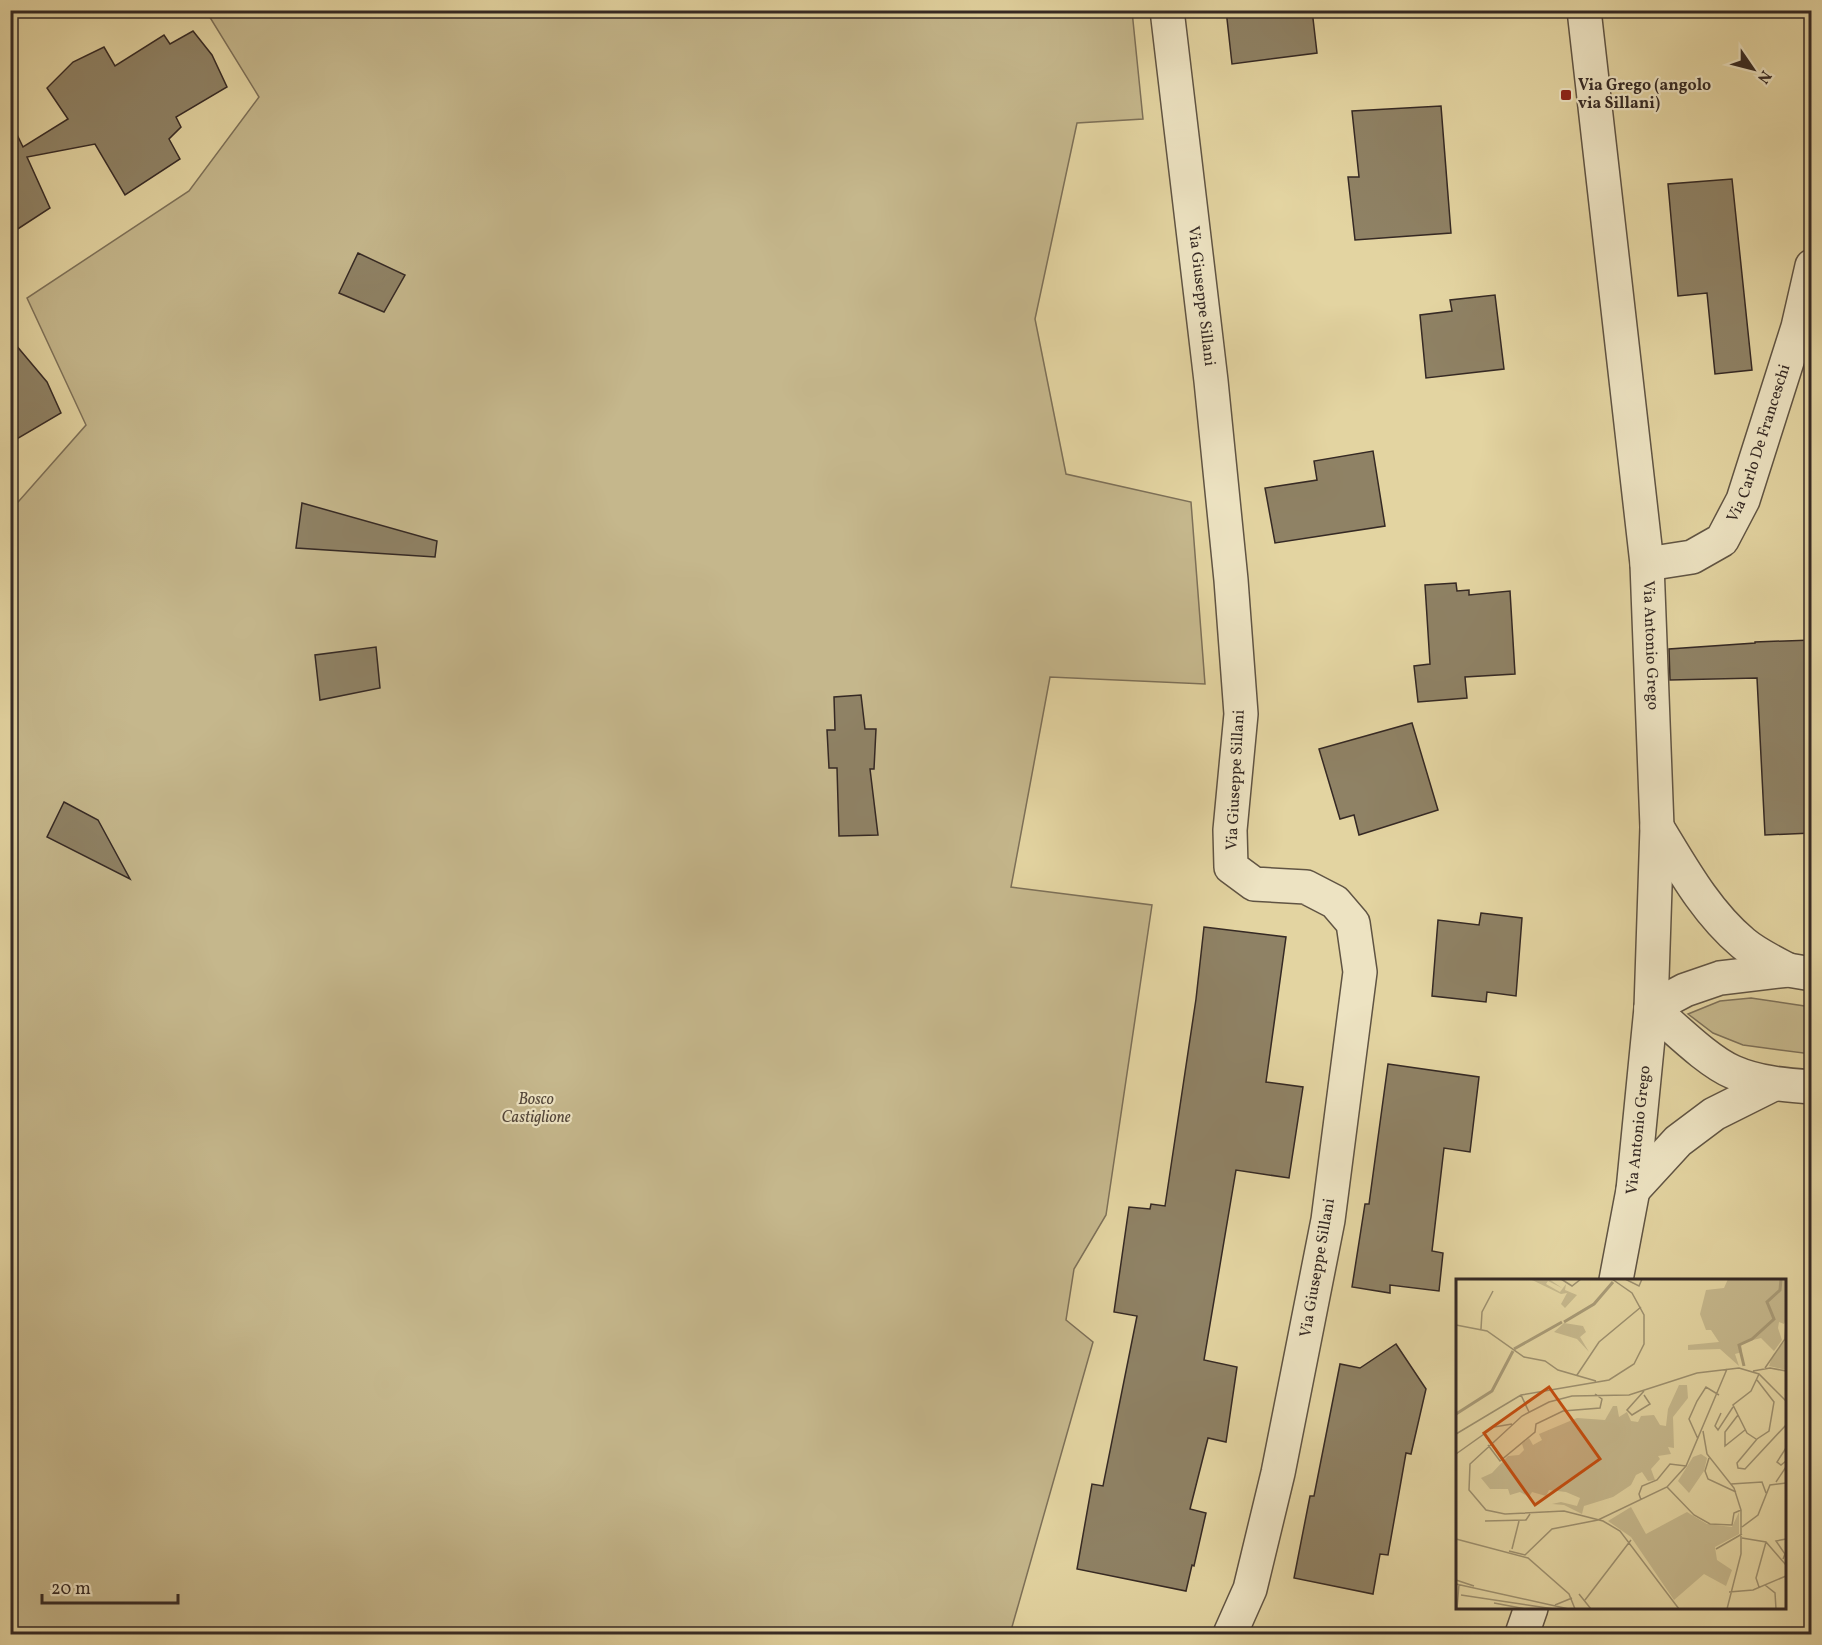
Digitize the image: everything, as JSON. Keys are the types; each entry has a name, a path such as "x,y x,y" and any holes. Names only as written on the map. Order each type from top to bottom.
{"street":[{"name":"Via Giuseppe Sillani","path":"1167,10 1211,381 1235,624 1241,714 1230,830 1232,867 1254,884 1306,887 1335,902 1353,923 1360,972 1328,1220 1278,1473 1250,1589 1230,1635"},
{"name":"Via Antonio Grego","path":"1584,10 1647,564 1657,827 1652,1008 1633,1190 1616,1279"},
{"name":"Via Carlo De Franceschi","path":"1647,564 1692,557 1722,540 1743,500 1798,327 1812,266"},
{"path":"1657,827 1694,886 1721,922 1745,945 1800,972"},
{"path":"1800,972 1720,978 1685,990 1652,1008 1710,1057 1733,1072 1774,1084 1812,1087"},
{"path":"1633,1190 1678,1141 1714,1114 1774,1084"},
{"path":"1522,1635 1531,1609"}],"green space":[{"name":"Bosco Castiglione","path":"206,11 1132,11 1143,119 1077,123 1035,319 1066,474 1191,502 1205,684 1050,677 1011,887 1152,905 1106,1215 1074,1269 1066,1320 1093,1342 1010,1634 11,1634 11,510 86,425 27,298 189,191 259,97"},
{"path":"1751,998 1811,1007 1811,1054 1743,1045 1713,1033 1688,1014 1720,1001"}],"building":[{"path":"1226,10 1312,10 1317,53 1232,64"},
{"path":"193,31 212,55 227,87 176,117 181,127 169,139 180,159 125,195 95,144 27,157 50,208 10,234 10,120 23,147 68,119 47,88 73,62 104,47 115,66 164,35 170,44"},
{"path":"1441,106 1451,233 1355,240 1348,177 1359,177 1352,111"},
{"path":"1732,179 1752,370 1715,374 1707,293 1678,296 1668,184"},
{"path":"358,253 405,275 384,312 339,293"},
{"path":"1495,295 1504,369 1426,378 1420,315 1452,311 1450,300"},
{"path":"10,338 47,382 61,413 10,443"},
{"path":"1373,451 1385,526 1275,543 1265,488 1317,480 1314,461"},
{"path":"302,503 437,541 435,557 296,548"},
{"path":"1456,583 1457,591 1469,590 1469,595 1510,591 1515,674 1465,677 1467,698 1418,702 1414,666 1430,664 1425,585"},
{"path":"1812,640 1812,833 1765,835 1757,678 1670,680 1669,649"},
{"path":"376,647 380,688 320,700 315,655"},
{"path":"861,695 865,729 876,729 874,769 870,769 878,835 839,836 837,768 829,768 827,730 835,730 834,697"},
{"path":"1412,723 1438,810 1359,835 1354,815 1340,819 1319,749"},
{"path":"64,802 98,820 130,879 47,837"},
{"path":"1481,913 1522,918 1516,996 1487,992 1486,1002 1432,996 1438,920 1479,925"},
{"path":"1204,927 1286,937 1266,1082 1303,1087 1289,1178 1236,1170 1204,1360 1237,1367 1226,1442 1208,1438 1190,1509 1206,1513 1186,1591 1077,1569 1092,1484 1103,1486 1137,1316 1114,1312 1129,1207 1150,1209 1151,1204 1165,1206 1196,999"},
{"path":"1388,1064 1479,1077 1470,1152 1444,1148 1432,1251 1443,1253 1439,1291 1390,1285 1390,1293 1352,1287 1365,1204 1369,1204"},
{"path":"1396,1344 1426,1389 1411,1454 1406,1453 1388,1555 1380,1554 1373,1594 1294,1578 1310,1496 1314,1496 1340,1364 1360,1368"}],"place":[{"name":"Via Grego (angolo via Sillani)","path":"1566,95"}]}
